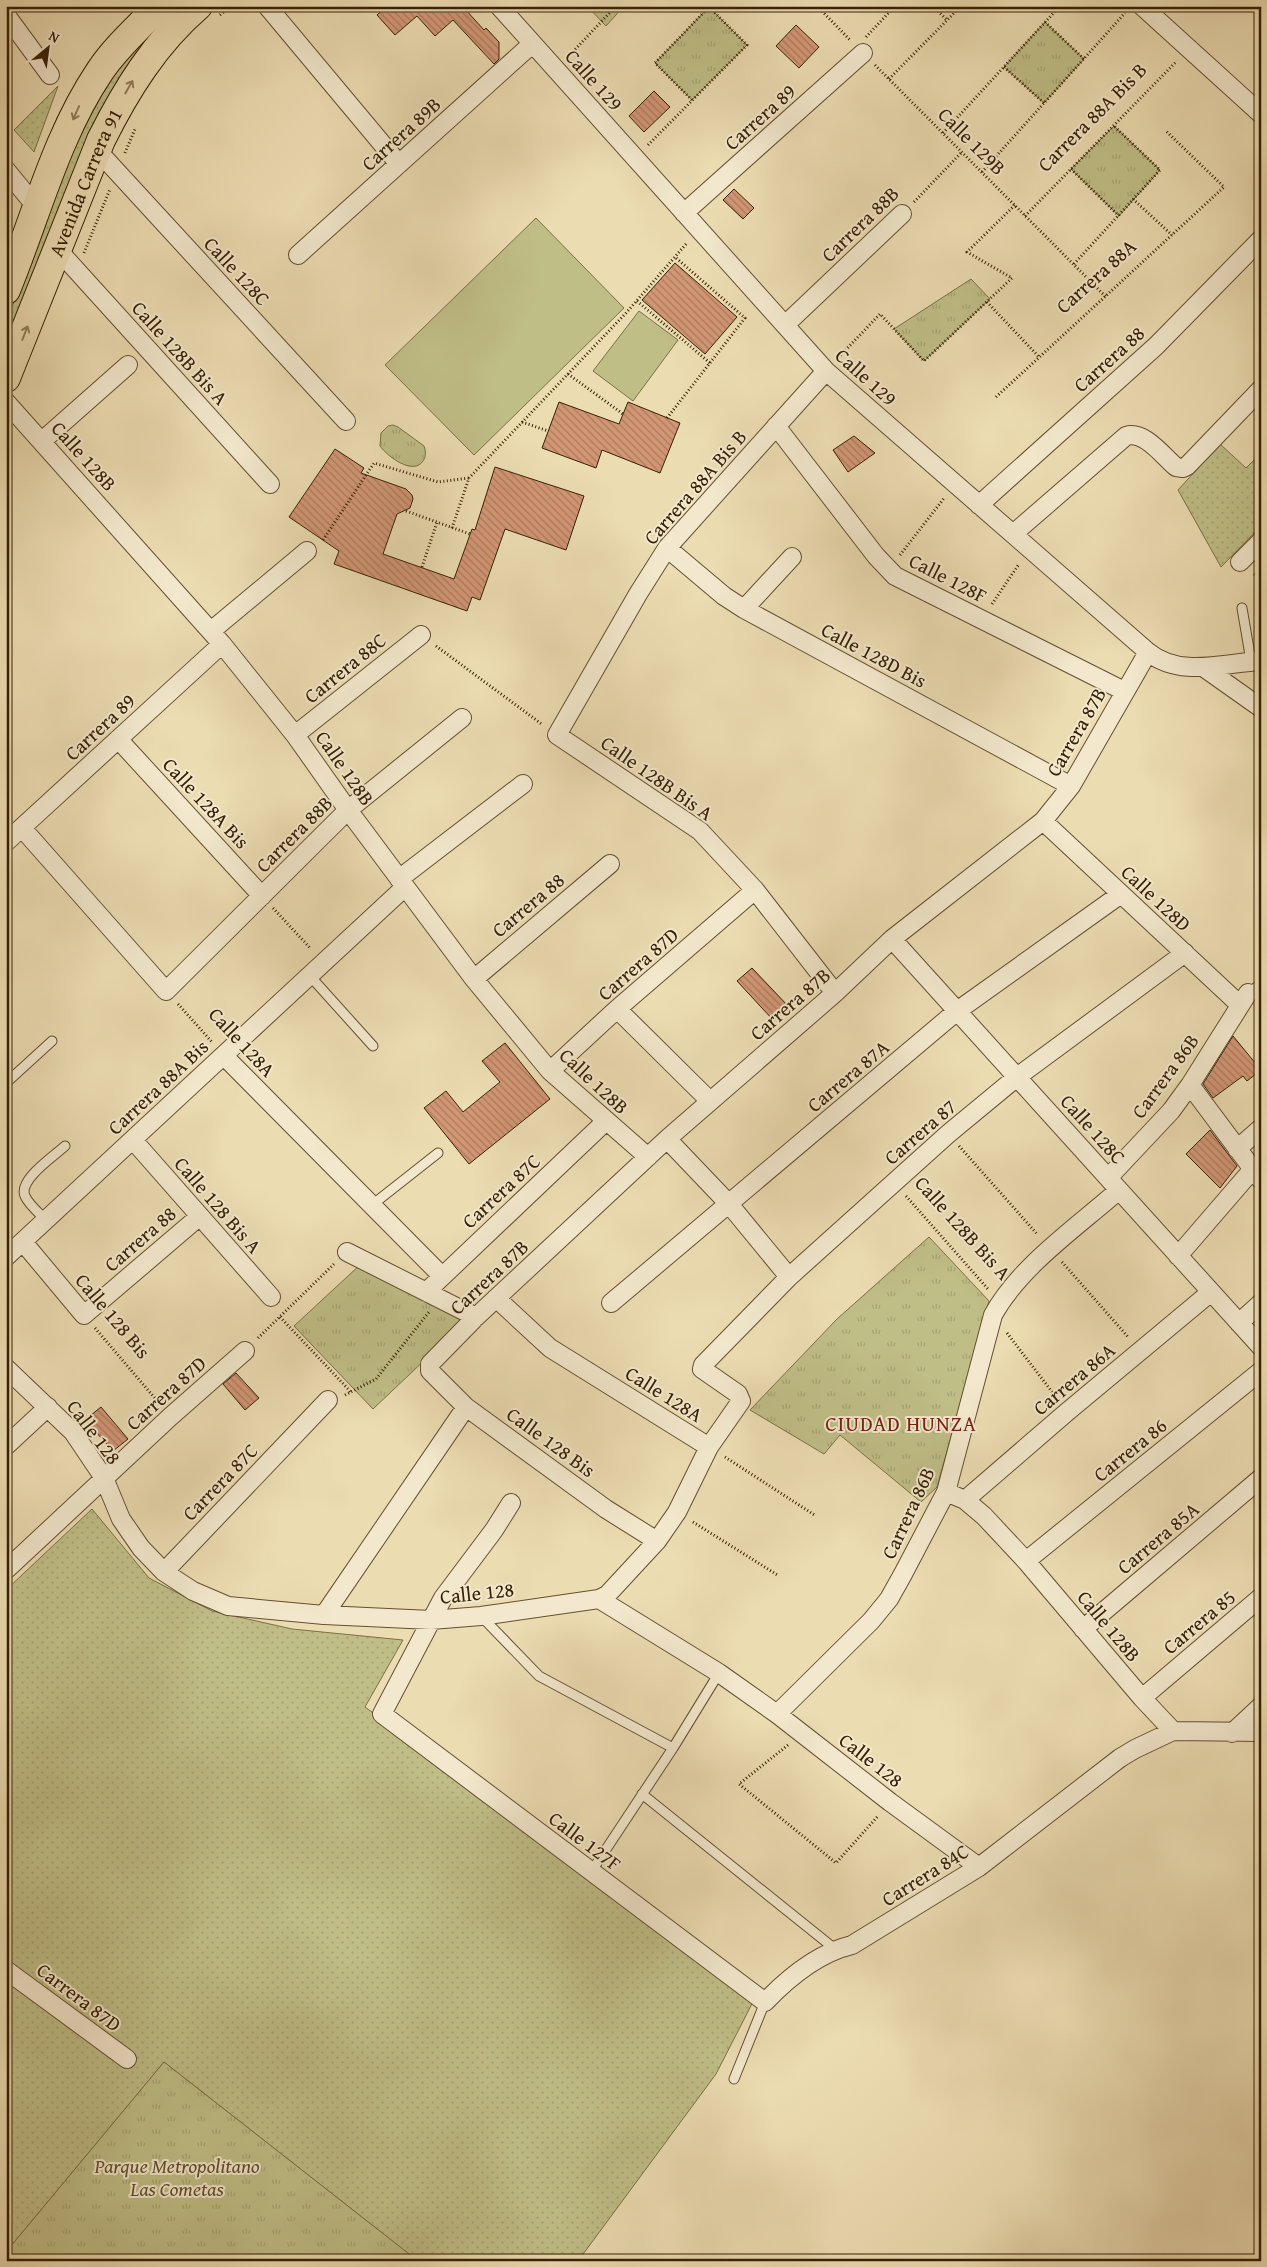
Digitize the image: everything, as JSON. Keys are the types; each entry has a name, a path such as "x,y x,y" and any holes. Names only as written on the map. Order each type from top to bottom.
{"main road":[{"name":"Avenida Carrera 91","path":"6,290 58,154 90,87 116,51 159,6"},
{"name":"Avenida Carrera 91","path":"6,378 70,253 97,150 132,80 161,43 208,12"}],"street":[{"path":"267,6 399,164"},
{"name":"Calle 129","path":"499,6 826,371 1148,652 1168,664 1180,667 1203,667 1256,661"},
{"path":"1142,6 1261,114"},
{"path":"6,15 50,75"},
{"name":"Carrera 89B","path":"298,255 532,44"},
{"name":"Carrera 89","path":"684,213 860,50"},
{"name":"Calle 128C","path":"97,150 346,421"},
{"path":"6,170 38,209"},
{"name":"Carrera 88B","path":"785,325 902,214"},
{"name":"Carrera 88","path":"979,505 1156,346 1261,239"},
{"name":"Calle 128B Bis A","path":"70,253 270,484"},
{"path":"42,441 128,366"},
{"name":"Carrera 88A Bis B","path":"557,735 638,594 667,548 826,371"},
{"path":"1013,534 1126,436 1133,434 1143,438 1176,467 1183,468 1187,466 1261,390"},
{"name":"Calle 128B","path":"6,402 216,637 295,735 348,810 474,979 550,1071 648,1157"},
{"name":"Calle 128F","path":"776,426 889,570 903,581 1124,691"},
{"path":"1240,562 1261,541"},
{"name":"Calle 128D Bis","path":"667,548 724,596 744,609 1071,786"},
{"name":"Carrera 89","path":"6,842 118,740 216,637 307,551"},
{"path":"744,609 792,557"},
{"name":"Carrera 88C","path":"295,735 421,635"},
{"name":"Carrera 87B","path":"429,1367 476,1317 648,1157 835,994 892,939 1043,821 1071,786 1148,652"},
{"path":"1203,667 1261,708"},
{"name":"Carrera 88B","path":"166,990 348,810 462,718"},
{"name":"Calle 128B Bis A","path":"557,735 700,831 755,890 835,994"},
{"name":"Calle 128A Bis","path":"118,740 262,896"},
{"name":"Carrera 88A Bis","path":"6,1257 324,963 402,883 523,784"},
{"name":"Calle 128D","path":"1043,821 1184,953 1249,994"},
{"path":"22,828 166,990"},
{"name":"Carrera 88","path":"474,979 610,864"},
{"name":"Carrera 87D","path":"550,1071 755,890"},
{"name":"Carrera 87A","path":"611,1302 957,1011 1121,894"},
{"name":"Calle 128C","path":"892,939 1261,1347"},
{"name":"Carrera 87","path":"709,1447 741,1401 738,1394 702,1369 703,1365 789,1277 894,1182 1017,1077 1184,953"},
{"name":"Carrera 86B","path":"777,1714 864,1628 889,1599 946,1492 997,1309 1011,1288 1114,1184 1190,1085 1249,994"},
{"path":"618,1009 710,1101"},
{"name":"Calle 128A","path":"224,1056 441,1275"},
{"path":"1178,1256 1257,1175 1190,1085"},
{"name":"Carrera 87C","path":"433,1296 441,1275 606,1121"},
{"path":"1237,1149 1261,1128"},
{"path":"668,1139 729,1204 789,1277"},
{"name":"Calle 128 Bis A","path":"133,1140 271,1297"},
{"name":"Carrera 88","path":"84,1315 200,1216"},
{"name":"Calle 128 Bis","path":"23,1242 84,1315"},
{"path":"347,1252 476,1317"},
{"name":"Carrera 86A","path":"966,1500 1067,1412 1211,1292"},
{"name":"Calle 128A","path":"496,1298 550,1348 709,1447"},
{"path":"1239,1323 1261,1303"},
{"name":"Carrera 87D","path":"6,1570 170,1417 245,1351"},
{"name":"Calle 128 Bis","path":"429,1367 430,1371 466,1407 606,1509 657,1541"},
{"name":"Calle 128","path":"6,1368 73,1432 104,1478 121,1519 141,1548 164,1572 193,1591 228,1606 324,1615 432,1620 481,1616 599,1600 719,1673 777,1714 890,1802 979,1867"},
{"name":"Carrera 86","path":"1026,1561 1261,1371"},
{"name":"Carrera 87C","path":"164,1572 328,1400"},
{"path":"6,1446 48,1407"},
{"path":"324,1615 466,1407"},
{"path":"599,1600 607,1595 657,1541 676,1512 709,1447"},
{"name":"Carrera 85A","path":"1083,1630 1261,1478"},
{"name":"Calle 128B","path":"946,1492 966,1500 984,1516 1026,1561 1083,1630 1173,1732"},
{"path":"432,1620 443,1598 494,1530 511,1503"},
{"name":"Carrera 85","path":"1142,1698 1261,1597"},
{"name":"Calle 127F","path":"432,1620 382,1712 384,1716 764,2002"},
{"path":"1232,1733 1261,1706"},
{"path":"1173,1732 1261,1732"},
{"name":"Carrera 84C","path":"764,2002 784,1982 835,1949 852,1945 979,1867 1120,1758 1173,1732"},
{"name":"Carrera 87D","path":"6,1970 127,2059"}],"lane":[{"path":"1242,608 1256,661"},
{"path":"310,976 373,1046"},
{"path":"6,1083 52,1041"},
{"path":"46,1220 25,1196 24,1189 26,1182 36,1171 65,1146"},
{"path":"372,1205 438,1153"},
{"path":"481,1616 539,1676 673,1748"},
{"path":"591,1872 673,1748 719,1673"},
{"path":"642,1794 835,1949"},
{"name":"Carrera 84C","path":"734,2079 764,2002"}],"path":[{"path":"208,12 231,6"},
{"path":"556,70 616,6"},
{"path":"635,158 747,45 710,6 655,62 692,100"},
{"name":"Calle 129B","path":"817,6 1106,297"},
{"path":"860,50 895,6"},
{"path":"933,6 947,20"},
{"path":"889,79 961,6"},
{"path":"943,133 1060,6"},
{"path":"982,172 1131,6"},
{"path":"1046,22 1084,59"},
{"name":"Carrera 88A Bis B","path":"1025,216 1189,49"},
{"path":"1004,67 1044,103"},
{"path":"1074,264 1160,170 1114,126"},
{"path":"70,253 117,172 136,127"},
{"name":"Carrera 88A","path":"996,397 1224,187 1166,131"},
{"name":"Carrera 88B","path":"902,214 962,152"},
{"path":"1070,169 1119,216"},
{"path":"1133,199 1172,235"},
{"path":"826,371 880,314 924,361 1012,278 967,252 1015,205"},
{"path":"452,528 469,478 637,300 699,230"},
{"path":"667,418 744,318 675,257"},
{"path":"637,300 710,363"},
{"path":"987,302 1039,357"},
{"path":"568,374 623,414"},
{"path":"522,422 548,431"},
{"path":"323,540 374,463 438,482 469,478"},
{"path":"889,570 955,483"},
{"path":"406,511 470,534"},
{"path":"422,568 437,522"},
{"path":"982,619 1030,548"},
{"path":"421,635 557,735"},
{"path":"262,896 324,963"},
{"name":"Calle 128A","path":"166,990 224,1056"},
{"name":"Calle 128B Bis A","path":"894,1182 997,1309 1067,1412"},
{"path":"245,1351 347,1252"},
{"path":"280,1317 352,1393 359,1386 376,1379 433,1296"},
{"name":"Calle 128 Bis","path":"84,1315 170,1417"},
{"name":"Calle 128A","path":"709,1447 816,1516"},
{"path":"676,1512 779,1576"},
{"path":"803,1734 739,1784 836,1863 890,1802"}],"green space":[{"path":"168,6 186,6 17,328 6,324 58,179 95,95"},
{"path":"587,6 624,6 606,26"},
{"path":"709,7 747,45 692,100 655,63"},
{"path":"1045,22 1084,59 1044,103 1004,67"},
{"path":"58,86 34,152 14,130"},
{"path":"1114,126 1160,170 1119,216 1071,169"},
{"path":"536,218 624,308 474,455 385,365"},
{"path":"971,279 990,299 924,361 894,329"},
{"path":"639,311 678,340 633,401 593,371"},
{"path":"393,425 424,446 425,458 419,465 413,466 400,463 388,455 380,446 381,433 388,426"},
{"path":"1220,444 1246,468 1261,453 1261,526 1221,567 1178,490"},
{"path":"929,1237 989,1301 937,1487 921,1502 840,1435 824,1454 750,1410 837,1319"},
{"path":"361,1264 467,1320 373,1409 294,1326"},
{"path":"92,1509 149,1578 212,1611 292,1629 403,1640 365,1707 758,1992 716,2074 578,2261 418,2261 164,2062 6,2252 6,1590"},
{"name":"Parque Metropolitano Las Cometas","path":"164,2062 418,2261 6,2261 6,2252"}],"building":[{"path":"387,6 468,6 465,9 484,30 486,28 499,42 499,59 494,64 453,20 435,36 417,16 395,35 377,15"},
{"path":"796,25 819,47 799,68 776,46"},
{"path":"654,91 670,107 644,132 629,116"},
{"path":"734,189 754,208 743,219 723,200"},
{"path":"675,263 737,317 705,354 642,300"},
{"path":"559,402 619,424 628,402 680,423 660,473 602,450 596,468 542,448"},
{"path":"854,436 875,453 848,472 833,450"},
{"path":"335,449 364,468 361,473 406,489 412,495 413,499 410,508 397,514 383,554 454,579 472,529 475,530 495,467 584,496 566,550 505,529 480,600 472,597 467,611 334,564 339,551 289,517"},
{"path":"752,968 789,1007 774,1021 737,981"},
{"path":"1233,1036 1261,1070 1247,1081 1243,1076 1213,1098 1203,1084"},
{"path":"505,1043 550,1099 469,1164 424,1108 446,1091 463,1112 500,1082 482,1061"},
{"path":"1210,1130 1237,1166 1220,1188 1186,1154"},
{"path":"236,1373 259,1398 245,1410 223,1384"},
{"path":"101,1407 128,1439 113,1451 85,1420"}],"district":[{"name":"CIUDAD HUNZA","path":"901,1424"}]}
